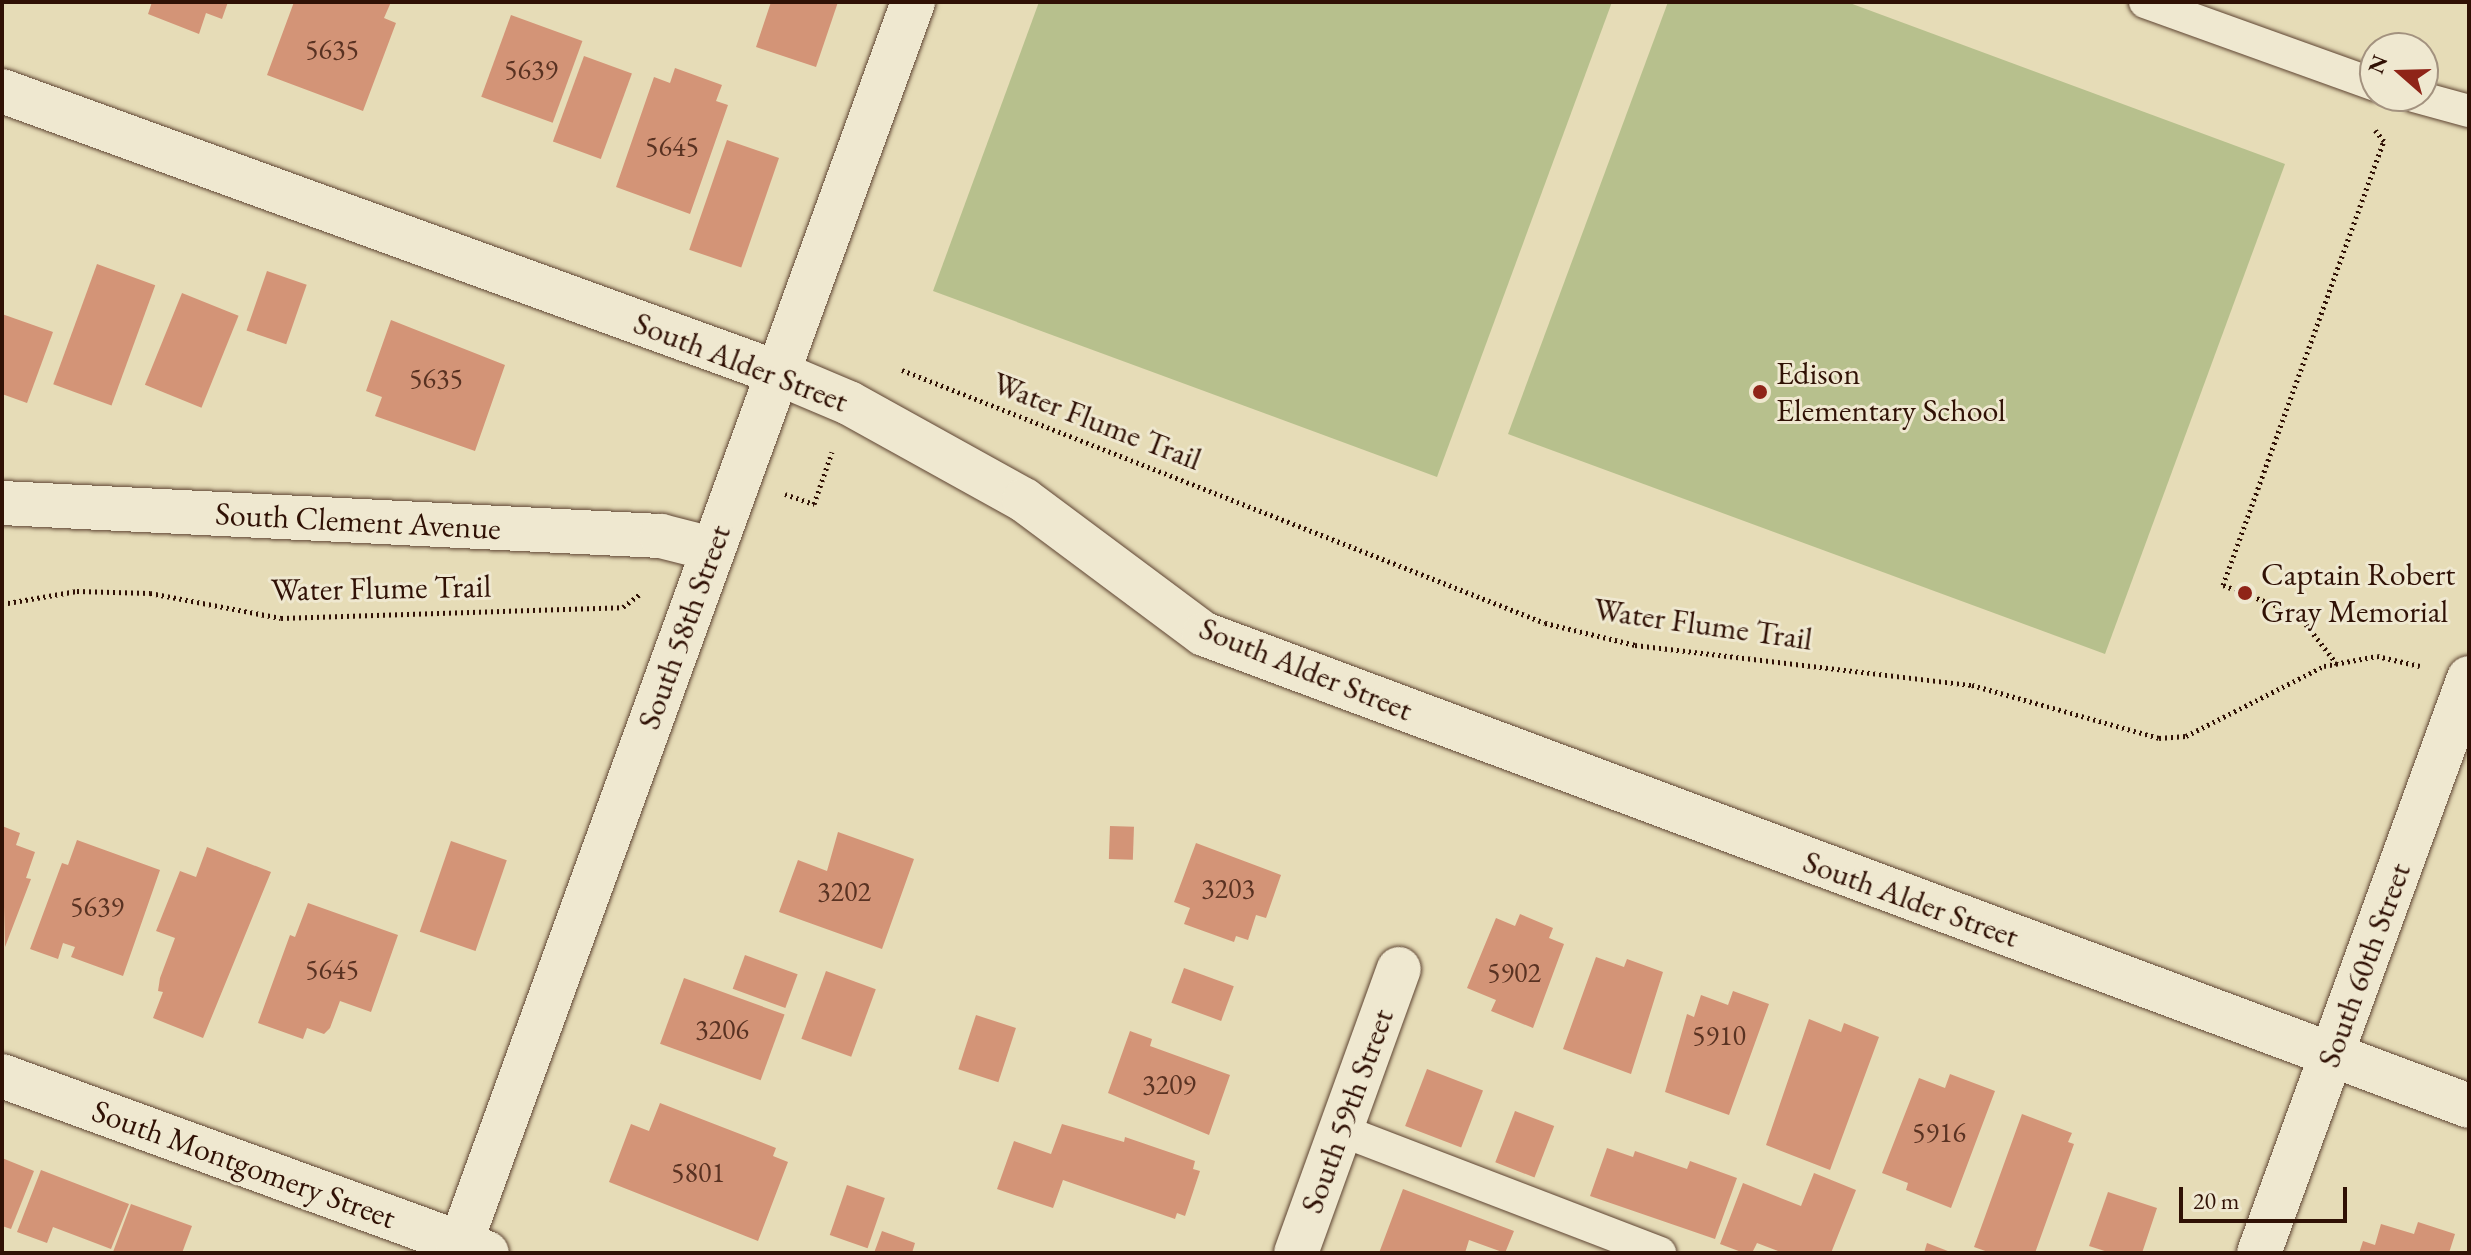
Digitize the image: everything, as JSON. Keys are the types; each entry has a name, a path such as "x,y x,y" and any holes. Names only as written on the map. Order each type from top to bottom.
{"street":[{"name":"South 58th Street","path":"468,1250 712,549 913,2"},
{"name":"South Alder Street","path":"2,91 778,373 975,469 1204,634 2469,1106"},
{"name":"South Clement Avenue","path":"2,503 661,536 712,549"},
{"name":"South 60th Street","path":"2259,1253 2469,678"},
{"name":"South 59th Street","path":"1296,1253 1399,969"},
{"name":"South Montgomery Street","path":"2,1076 468,1250"}],"lane":[{"path":"2145,2 2359,79"},
{"path":"2439,103 2469,111"},
{"path":"1340,1130 1660,1253"}],"path":[{"path":"2337,664 2298,614 2223,585 2384,141 2369,124"},
{"name":"Water Flume Trail","path":"889,365 1545,623 1635,645 1972,685 2159,738 2186,736 2337,664 2377,656 2414,664"},
{"name":"Water Flume Trail","path":"2,604 77,591 150,593 281,618 623,607 640,595 645,583"}],"green space":[{"path":"1039,2 1612,2 1437,477 933,291"},
{"path":"1668,2 1847,2 2285,164 2105,654 1508,434"}],"building":[{"path":"152,2 228,2 222,19 206,13 199,34 148,14"},
{"path":"294,2 391,2 384,18 396,23 363,111 267,75"},
{"path":"771,2 838,2 816,67 756,47"},
{"path":"511,15 582,41 553,123 481,97"},
{"path":"584,56 632,73 601,159 553,142"},
{"path":"675,68 722,85 716,101 728,105 690,214 616,187 654,77 670,83"},
{"path":"727,140 779,158 741,268 689,250"},
{"path":"97,264 155,285 111,405 53,384"},
{"path":"267,271 307,285 286,344 246,331"},
{"path":"182,293 239,316 201,408 145,385"},
{"path":"2,314 53,332 27,403 2,394"},
{"path":"391,320 505,365 475,451 375,416 382,397 366,391"},
{"path":"2,826 20,833 16,845 35,852 26,878 31,879 5,947"},
{"path":"1110,826 1134,827 1133,860 1109,859"},
{"path":"838,832 914,859 882,949 779,912 798,860 827,871"},
{"path":"77,840 160,870 123,976 71,957 75,947 63,943 58,959 30,949 62,863 68,865"},
{"path":"451,841 507,860 476,951 420,932"},
{"path":"1196,843 1281,875 1266,918 1256,915 1248,940 1236,936 1234,942 1184,924 1190,908 1174,902"},
{"path":"207,847 271,872 203,1038 153,1018 163,992 158,991 160,978 175,938 156,931 180,871 196,877"},
{"path":"308,903 398,935 371,1012 340,1001 330,1028 324,1034 307,1028 303,1039 258,1023 290,935 295,937"},
{"path":"1520,914 1553,928 1549,938 1564,944 1533,1028 1491,1011 1496,1000 1467,988 1496,918 1515,926"},
{"path":"745,955 798,974 785,1008 733,989"},
{"path":"1596,957 1624,967 1627,959 1663,972 1631,1074 1563,1049"},
{"path":"1184,968 1234,986 1221,1021 1171,1003"},
{"path":"826,971 876,989 851,1057 801,1039"},
{"path":"684,978 785,1015 761,1080 660,1044"},
{"path":"1733,991 1769,1004 1729,1115 1665,1092 1687,1014 1694,1017 1701,995 1728,1005"},
{"path":"976,1015 1016,1028 998,1082 958,1069"},
{"path":"1809,1019 1841,1032 1844,1023 1879,1037 1830,1170 1766,1145"},
{"path":"1130,1031 1152,1039 1150,1046 1230,1075 1209,1135 1108,1093"},
{"path":"1427,1069 1483,1091 1461,1147 1405,1126"},
{"path":"1950,1074 1995,1091 1951,1208 1906,1190 1908,1183 1882,1173 1919,1078 1945,1088"},
{"path":"660,1103 776,1148 773,1156 788,1162 758,1241 609,1182 631,1124 649,1131"},
{"path":"1515,1111 1554,1126 1535,1177 1495,1162"},
{"path":"2022,1114 2072,1133 2068,1142 2074,1144 2035,1253 1991,1253 1974,1247"},
{"path":"1062,1124 1124,1142 1125,1137 1195,1161 1193,1169 1200,1171 1185,1216 1177,1213 1175,1219 1063,1180 1053,1208 997,1189 1014,1141 1051,1154"},
{"path":"1607,1148 1633,1157 1635,1151 1687,1169 1690,1161 1737,1178 1715,1239 1590,1196"},
{"path":"2,1158 34,1171 11,1229 2,1226"},
{"path":"41,1170 129,1204 111,1249 53,1227 47,1243 17,1232"},
{"path":"1814,1173 1856,1190 1831,1253 1783,1253 1757,1243 1752,1253 1744,1253 1720,1244 1743,1183 1801,1206"},
{"path":"847,1185 885,1198 868,1248 830,1235"},
{"path":"1403,1189 1514,1231 1505,1253 1469,1240 1465,1253 1379,1253"},
{"path":"2108,1192 2157,1208 2142,1253 2111,1253 2089,1246"},
{"path":"131,1204 192,1226 182,1253 113,1252"},
{"path":"2418,1222 2455,1234 2449,1253 2359,1253 2363,1241 2375,1245 2381,1224 2414,1234"},
{"path":"882,1231 915,1243 912,1253 874,1253"},
{"path":"1927,1243 1953,1253 1924,1253"}],"place":[{"name":"Edison Elementary School","path":"1760,392"},
{"name":"Captain Robert Gray Memorial","path":"2245,593"}]}
